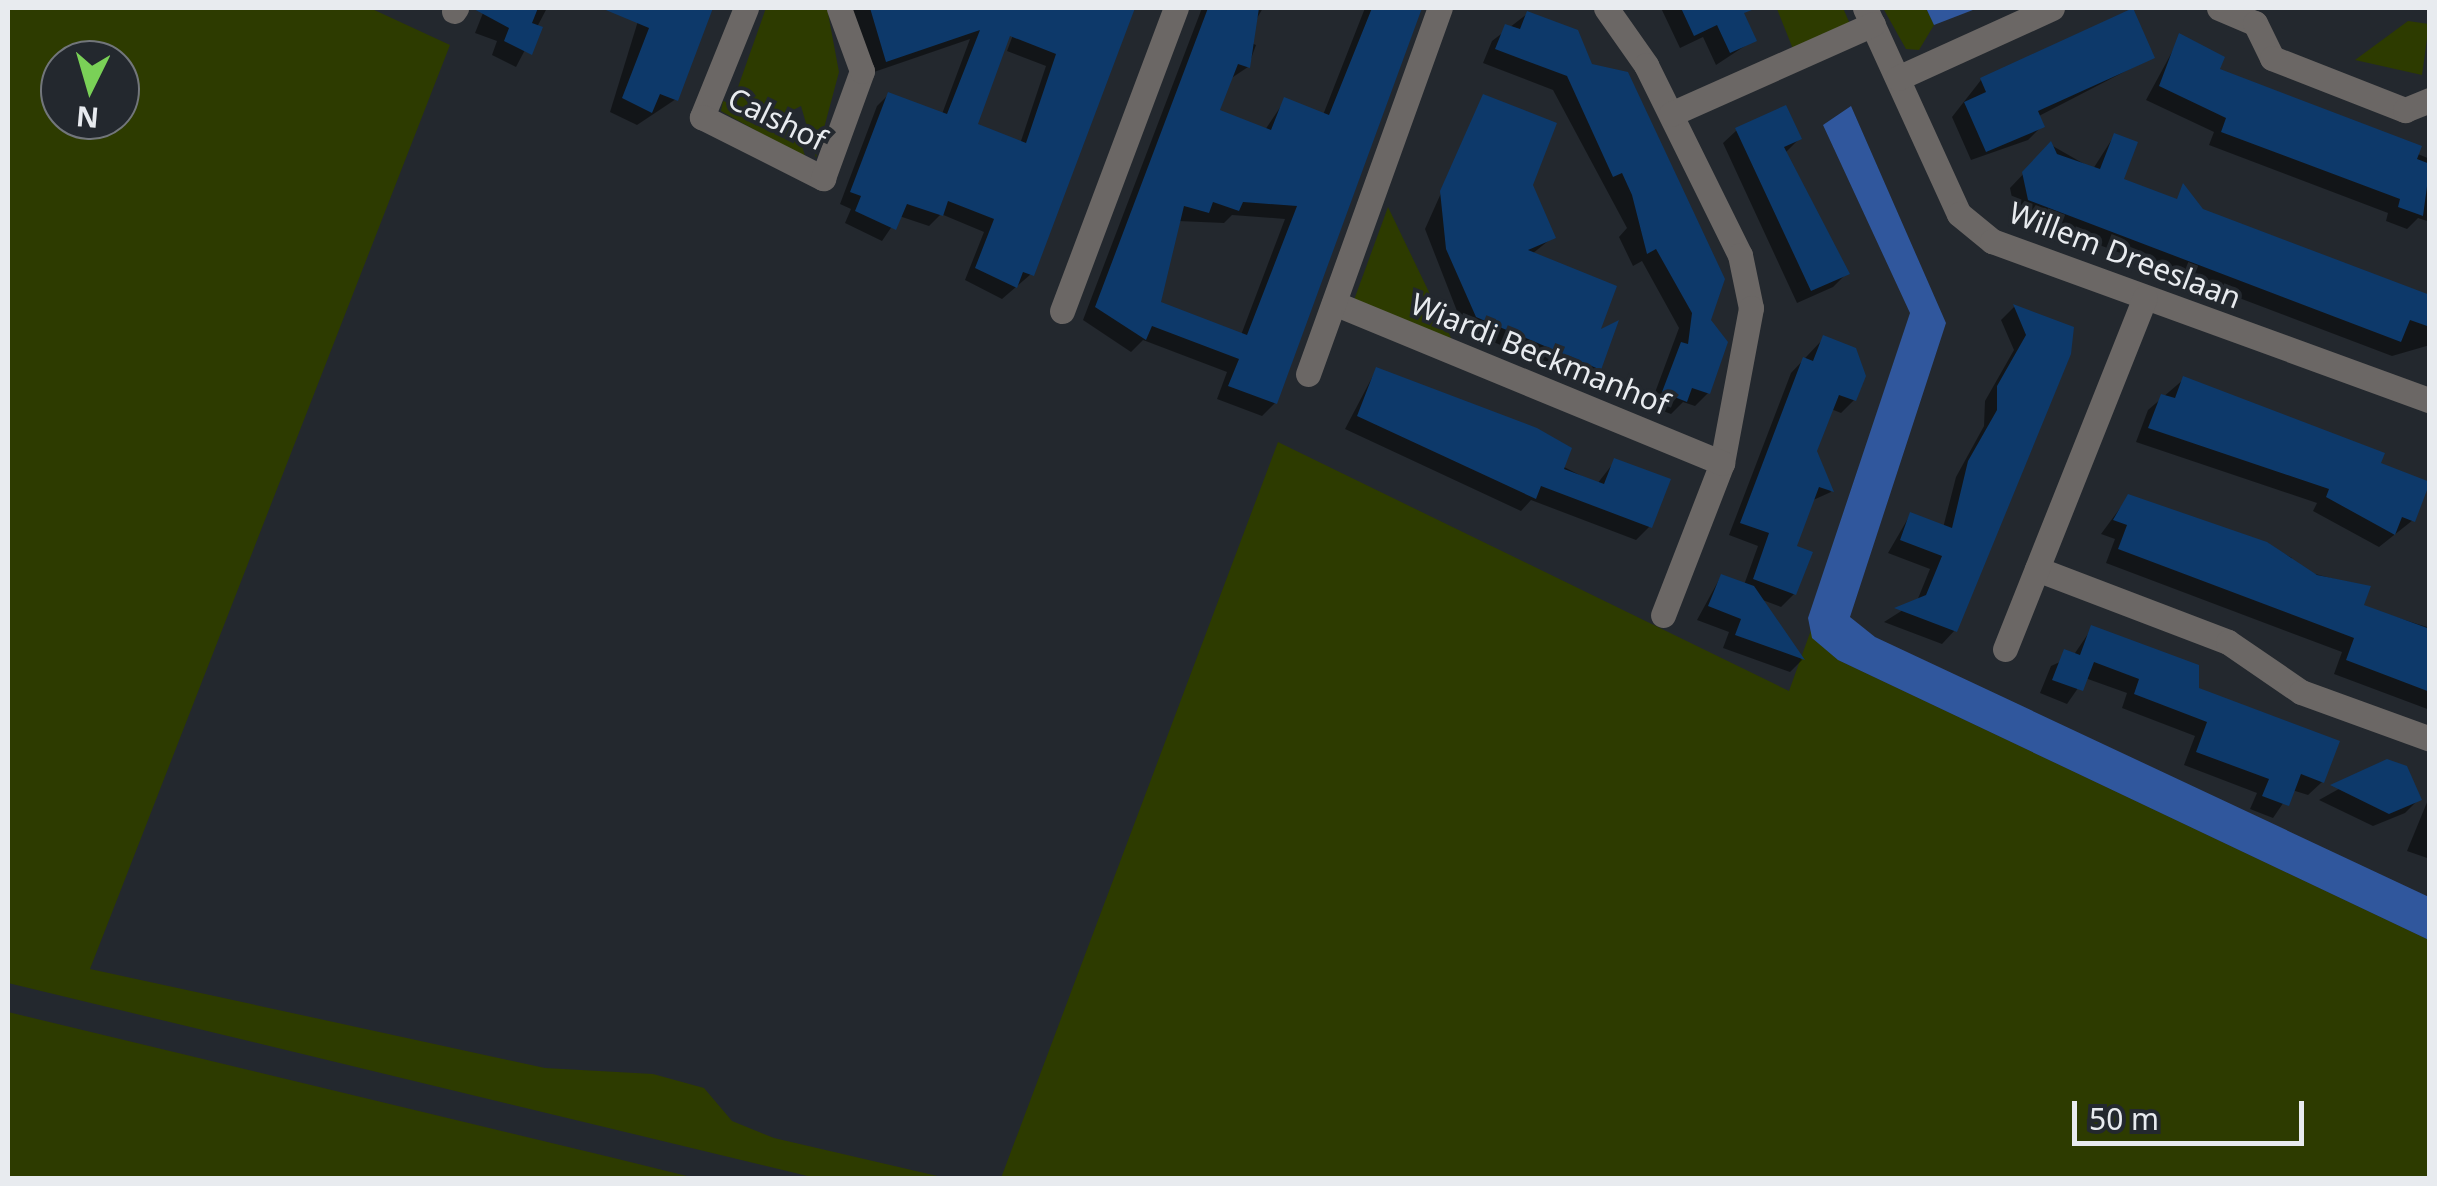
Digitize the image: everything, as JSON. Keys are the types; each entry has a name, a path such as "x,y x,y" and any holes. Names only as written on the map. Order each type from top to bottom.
{"street":[{"name":"Calshof","path":"746,8 702,118 823,178 862,71 839,8"},
{"path":"1062,311 1176,8"},
{"path":"1308,374 1440,8"},
{"path":"1606,8 1671,114 1740,255 1752,308 1722,463 1664,615"},
{"path":"1898,78 2052,8"},
{"path":"2219,8 2256,23 2272,58 2405,110 2430,100"},
{"path":"1671,114 1869,16"},
{"name":"Willem Dreeslaan","path":"1869,16 1960,214 1992,241 2430,400"},
{"path":"2005,650 2144,298"},
{"name":"Wiardi Beckmanhof","path":"1334,303 1722,463"},
{"path":"2037,569 2228,642 2301,692 2430,739"}],"green space":[{"path":"8,8 370,8 450,45 90,969 545,1068 653,1074 704,1088 732,1121 774,1138 946,1178 816,1178 8,983"},
{"path":"766,8 827,8 839,72 816,158 801,106 791,111 806,159 721,111 723,101 732,104"},
{"path":"1843,8 1850,24 1793,49 1777,9"},
{"path":"1883,8 1926,8 1934,25 1919,50 1906,49"},
{"path":"2408,21 2429,24 2422,75 2355,60"},
{"path":"1388,207 1454,344 1354,300"},
{"path":"1278,442 1789,691 1811,630 1838,660 2429,940 2429,1178 1001,1178"},
{"path":"8,1012 614,1158 695,1178 8,1178"}],"water":[{"path":"1926,8 1978,8 1934,25"},
{"path":"1851,106 1946,323 1850,617 1875,637 2429,897 2429,940 1838,660 1812,638 1808,618 1910,313 1823,125"}],"building":[{"path":"472,8 538,8 532,23 543,27 532,55 504,41 509,28"},
{"path":"601,8 713,8 678,101 660,94 652,113 622,98 649,28"},
{"path":"870,8 1135,8 1034,276 1023,272 1017,288 975,268 994,219 948,201 943,216 907,204 896,230 855,211 861,196 850,192 888,92 947,114 980,30 886,62","holes":["1010,36 1056,54 1026,143 978,124"]},
{"path":"1208,8 1259,8 1250,68 1238,64 1220,110 1271,130 1284,97 1329,115 1372,8 1422,8 1277,404 1228,386 1239,359 1152,326 1146,340 1095,307","holes":["1213,202 1239,211 1243,202 1297,206 1247,335 1161,302 1184,206 1209,213"]},
{"path":"1681,8 1757,8 1744,13 1757,41 1730,53 1717,25 1694,36"},
{"path":"2133,8 2155,58 2038,111 2045,127 1986,152 1964,102 1986,92 1980,78"},
{"path":"1527,11 1578,30 1592,64 1628,72 1725,279 1711,320 1728,342 1710,394 1692,388 1687,402 1662,392 1681,342 1688,344 1692,313 1656,249 1647,254 1632,195 1622,173 1613,177 1567,76 1495,49 1505,24 1520,29"},
{"path":"2179,33 2225,57 2220,69 2422,146 2417,159 2430,164 2423,216 2398,207 2400,199 2221,132 2226,118 2159,86"},
{"path":"1483,94 1557,123 1533,185 1556,238 1528,250 1617,286 1601,329 1619,320 1601,370 1476,317 1446,249 1440,191"},
{"path":"1786,105 1802,139 1784,147 1850,274 1811,291 1735,128"},
{"path":"2114,133 2138,142 2124,179 2177,199 2183,183 2203,209 2430,295 2430,327 2410,320 2401,342 2028,200 2022,172 2051,141 2057,154 2100,169"},
{"path":"2013,304 2074,327 2071,354 1957,632 1894,608 1926,595 1942,556 1900,540 1910,512 1952,528 1968,461 1997,410 1997,386 2026,335"},
{"path":"1823,335 1856,348 1866,376 1856,401 1839,395 1817,451 1834,492 1819,487 1797,546 1813,552 1796,595 1753,579 1769,533 1740,523 1803,357 1813,361"},
{"path":"1376,367 1537,428 1572,448 1564,469 1604,484 1614,458 1671,479 1652,528 1541,486 1536,499 1357,416"},
{"path":"2183,376 2385,453 2381,463 2430,482 2415,522 2402,517 2395,535 2326,497 2329,489 2148,428 2161,394 2175,398"},
{"path":"2128,494 2267,542 2317,575 2371,586 2364,605 2430,629 2430,692 2346,660 2354,638 2118,549 2127,525 2113,520"},
{"path":"1721,574 1754,586 1805,660 1735,635 1741,619 1708,606"},
{"path":"2091,625 2199,665 2199,688 2340,741 2324,783 2301,774 2289,806 2262,796 2269,779 2196,752 2207,722 2134,694 2139,679 2094,662 2083,691 2052,680 2064,649 2080,655"},
{"path":"2387,759 2407,766 2422,800 2389,814 2330,785"}]}
